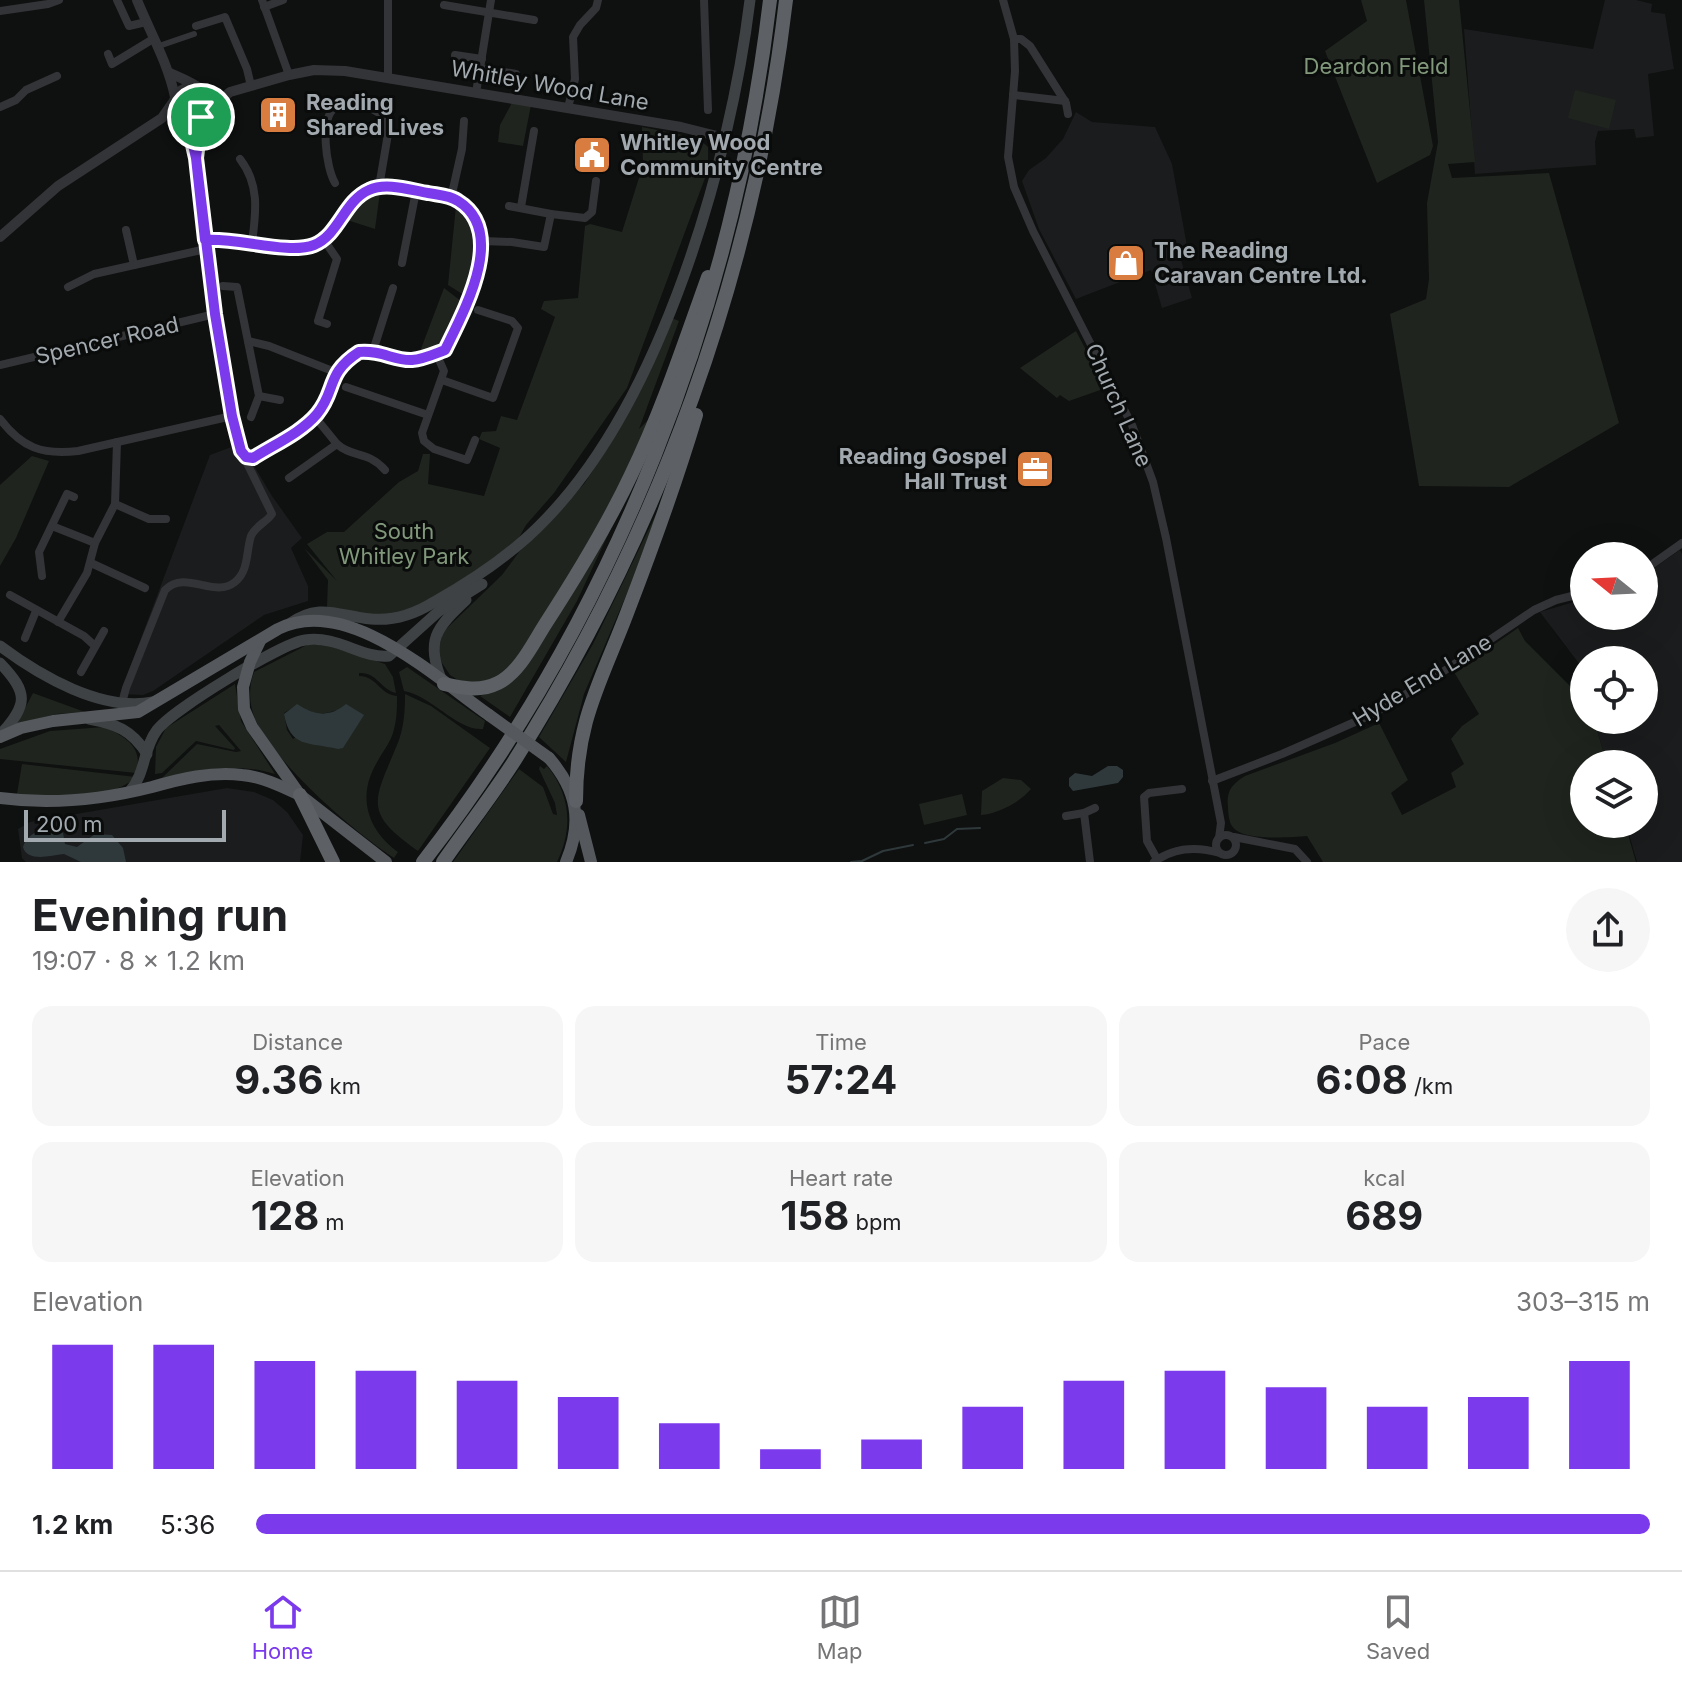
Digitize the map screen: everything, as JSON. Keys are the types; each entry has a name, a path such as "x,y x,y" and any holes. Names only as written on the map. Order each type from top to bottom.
{"highway":[{"path":"423,862 483,780 529,706 591,596 658,448 697,343 737,198 759,88 770,0"},
{"path":"566,862 574,836 578,751 586,716 628,611 695,417 754,194 770,116 786,0"},
{"path":"443,683 480,689 507,678 570,587 636,464 675,369 737,198"},
{"path":"443,862 533,729 604,602 651,501 711,349"},
{"path":"0,736 42,723 134,714 289,624 315,620 339,623 363,631 392,654 443,683 549,758 562,774 576,801 591,862"},
{"path":"262,639 247,669 243,692 248,721 300,795 333,862"},
{"path":"1,797 55,803 82,801 188,779 230,774 263,779 300,795 385,862"}],"main road":[{"path":"443,683 433,653 436,634 443,622 549,517 589,468 639,380 685,267 725,138 750,0"},
{"path":"289,624 311,612 335,611 376,619 408,614 459,587 519,545"},
{"path":"130,791 140,776 155,732 167,719 247,669 305,640 338,642 373,656 392,654 439,611 482,584"},
{"path":"0,646 43,675 107,701 140,704 161,701"},
{"path":"0,663 19,684 22,701 16,719 0,736"},
{"path":"87,718 128,730 147,754"}],"street":[{"path":"5,0 3,11 59,0"},
{"path":"117,0 129,26 146,22"},
{"path":"122,703 165,590 173,582 183,581 224,587 231,585 243,575 253,532 272,514 241,451 232,416 215,314 196,158 175,99 170,73 137,0"},
{"path":"283,0 263,4 289,75"},
{"path":"388,0 388,78"},
{"path":"476,93 491,0"},
{"path":"568,108 575,79 573,37 596,8 598,0"},
{"path":"704,0 708,110"},
{"name":"Church Lane","path":"1003,0 1014,39 1008,159 1015,191 1132,425 1158,500 1221,823 1218,840"},
{"path":"444,5 534,20"},
{"path":"108,54 112,64 154,43 225,17 251,86"},
{"path":"1014,39 1021,39 1030,46 1065,101 1068,114"},
{"path":"455,55 516,74"},
{"name":"Whitley Wood Lane","path":"203,115 230,92 314,70 345,71 681,127 725,138"},
{"path":"170,73 207,94 209,103 203,115 196,158"},
{"path":"0,107 16,100 26,90 57,76"},
{"path":"0,237 58,186 162,118 186,87 198,87"},
{"name":"Whitley Wood Lane","path":"198,87 230,92"},
{"path":"1013,95 1065,101"},
{"path":"335,183 326,158 328,117 334,107 344,104 376,108 387,120 388,134 379,187"},
{"path":"162,118 203,115"},
{"path":"451,198 462,149 464,121"},
{"path":"521,207 534,131"},
{"path":"240,159 251,173 255,186 252,243"},
{"path":"509,206 585,218 592,212 596,181"},
{"path":"68,287 94,274 220,239 299,248 324,240 359,195 379,187 416,191 459,201 473,216 482,241 481,256 445,350 414,360 373,351 359,352 335,372 323,406 315,417 253,458 246,457"},
{"path":"402,263 416,191"},
{"path":"482,241 544,247 551,214"},
{"path":"126,230 134,265"},
{"path":"324,240 337,259 318,321 327,324"},
{"path":"223,286 237,287 259,396 251,417"},
{"path":"373,351 393,288"},
{"path":"442,380 493,398 518,328 512,321 478,310"},
{"name":"Spencer Road","path":"0,365 215,314"},
{"path":"248,341 335,372"},
{"path":"436,353 444,371 422,433 424,441 434,449 467,460 475,440"},
{"path":"346,387 428,415"},
{"path":"259,396 280,400"},
{"path":"0,419 11,434 41,451 55,454 232,416"},
{"path":"315,417 342,448 375,458 385,470"},
{"path":"58,622 91,563 95,543 115,504 117,442"},
{"path":"289,478 337,444"},
{"path":"42,576 39,552 67,494 74,497"},
{"path":"115,504 149,519 166,519"},
{"path":"52,526 95,543"},
{"path":"1658,560 1682,543"},
{"path":"91,563 145,588"},
{"path":"10,595 95,646"},
{"name":"Hyde End Lane","path":"1212,781 1373,714 1444,671 1534,610 1570,596"},
{"path":"25,638 36,611"},
{"path":"81,672 104,631"},
{"path":"1182,789 1149,793 1144,797 1147,841 1155,861 1172,850 1205,849 1225,858"},
{"path":"1170,791 1171,802"},
{"path":"1066,816 1095,808"},
{"path":"1084,813 1090,862"},
{"name":"Church Lane","path":"1221,823 1234,842"},
{"path":"1205,849 1218,840 1246,841 1295,849 1307,862"},
{"path":"1218,840 1225,858"},
{"path":"1225,858 1234,842"}],"shaded area":[{"path":"1605,0 1636,0 1652,4 1651,12 1665,14 1674,69 1648,74 1654,136 1636,138 1634,129 1598,131 1596,165 1475,174 1464,29 1593,49"},
{"path":"1076,112 1092,122 1155,127 1172,164 1189,257 1181,260 1192,298 1162,308 1151,270 1076,299 1039,229 1022,181 1029,170 1046,158 1063,139"},
{"path":"234,446 253,464 302,538 291,548 308,586 308,601 264,615 153,691 143,695 120,694 210,455"},
{"path":"1680,550 1682,862 1637,862 1630,838 1658,838 1658,750 1603,750 1598,734 1658,734 1658,646 1570,646 1570,652 1540,612 1570,603 1570,630 1658,630 1658,565"},
{"path":"297,704 309,711 328,713 346,704 364,715 343,748 338,749 302,742 291,733 284,714"},
{"path":"1108,766 1123,770 1123,777 1118,783 1073,791 1069,786 1069,778 1075,773 1092,776"},
{"path":"227,788 254,792 273,800 287,812 303,835 300,862 26,862 22,858 18,829 30,822"},
{"path":"58,829 63,833 65,844 77,847 95,834 112,835 123,848 126,862 81,862 64,854 39,857 25,852 25,842 32,835"}],"green space":[{"name":"Deardon Field","path":"1361,0 1406,0 1433,146 1430,155 1377,183 1325,51 1367,21"},
{"path":"1424,0 1459,0 1475,162 1448,164 1452,178 1549,173 1619,423 1509,487 1419,486 1390,314 1426,299 1429,279 1427,203 1438,142"},
{"path":"1575,90 1616,100 1609,129 1568,118"},
{"path":"513,101 531,105 523,146 498,142 500,125"},
{"name":"South Whitley Park","path":"642,127 698,138 708,147 708,170 627,388 554,493 526,525 517,541 498,558 431,601 386,617 327,607 328,580 304,548 337,581 307,544 327,532 344,532 399,482 418,471 423,454 430,454 428,484 484,496 500,448 479,439 482,432 496,431 501,416 517,420 555,317 541,309 544,301 578,298 585,226 590,224 622,232 643,165"},
{"path":"380,192 375,229 347,220 361,200"},
{"path":"456,206 471,218 478,236 477,256 464,295 448,285"},
{"path":"444,288 461,301 454,320 443,341 419,354"},
{"path":"672,318 679,321 639,429 651,417 624,478 588,546 539,627 506,673 482,684 458,680 450,675 440,660 443,632 502,575 519,552 584,484 608,448 634,399"},
{"path":"1076,331 1106,388 1069,401 1060,395 1057,398 1020,368"},
{"path":"32,456 49,461 16,538 0,566 0,485"},
{"path":"631,486 577,601 510,717 480,696 498,689"},
{"path":"659,508 584,694 566,762 539,737 593,644"},
{"path":"1518,628 1525,641 1570,686 1570,734 1598,734 1603,750 1570,750 1570,838 1629,838 1636,862 1323,862 1307,836 1256,836 1237,831 1232,826 1228,797 1233,785 1240,779 1379,723 1408,780 1391,793 1402,815 1456,787 1451,773 1464,764 1451,739 1479,714 1454,672"},
{"path":"307,645 326,645 385,664 393,677 396,693 370,675 359,673 359,676 370,679 386,692 397,696 393,733 375,766 367,790 369,814 380,834 398,852 394,858 358,832 280,757 254,715 250,691 254,672","holes":["297,705 323,713 340,709 293,739 287,730 284,713"]},
{"path":"407,667 485,721 483,729 464,725 424,699 404,691 399,672"},
{"path":"235,684 241,721 275,774 232,768 162,778 197,744 236,752 241,751 219,725 215,726 234,750 196,741 162,773 155,774 156,747 166,728"},
{"path":"33,693 85,712 56,714 17,724"},
{"path":"405,694 431,706 490,748 418,851 388,826 378,804 383,780 401,733"},
{"path":"104,727 131,744 137,757 136,773 0,759 0,749 50,731"},
{"path":"22,764 136,777 125,785 97,794 64,797 20,795 17,794"},
{"path":"540,766 544,769 547,766 565,800 566,837 557,862 453,862 519,769 543,787 553,814 557,815"},
{"path":"1003,778 1021,780 1031,789 1008,806 981,815 982,791"},
{"path":"962,794 967,815 924,825 919,804"}],"waterway":[{"path":"925,843 944,839 957,829 980,828"},
{"path":"851,862 913,845"}],"place":[{"name":"Reading Shared Lives","path":"278,115"},
{"name":"Whitley Wood Community Centre","path":"592,155"},
{"name":"The Reading Caravan Centre Ltd.","path":"1126,263"},
{"name":"Reading Gospel Hall Trust","path":"1035,469"}],"route":[{"path":"201,117 187,119 196,158 205,240 299,248 314,245 324,240 359,195 371,188 384,186 459,201 473,216 482,241 475,275 445,350 414,360 381,352 359,352 335,372 323,406 315,417 253,458 246,457 241,451 215,314 206,249 205,240 202,204 196,158 201,117"}]}
